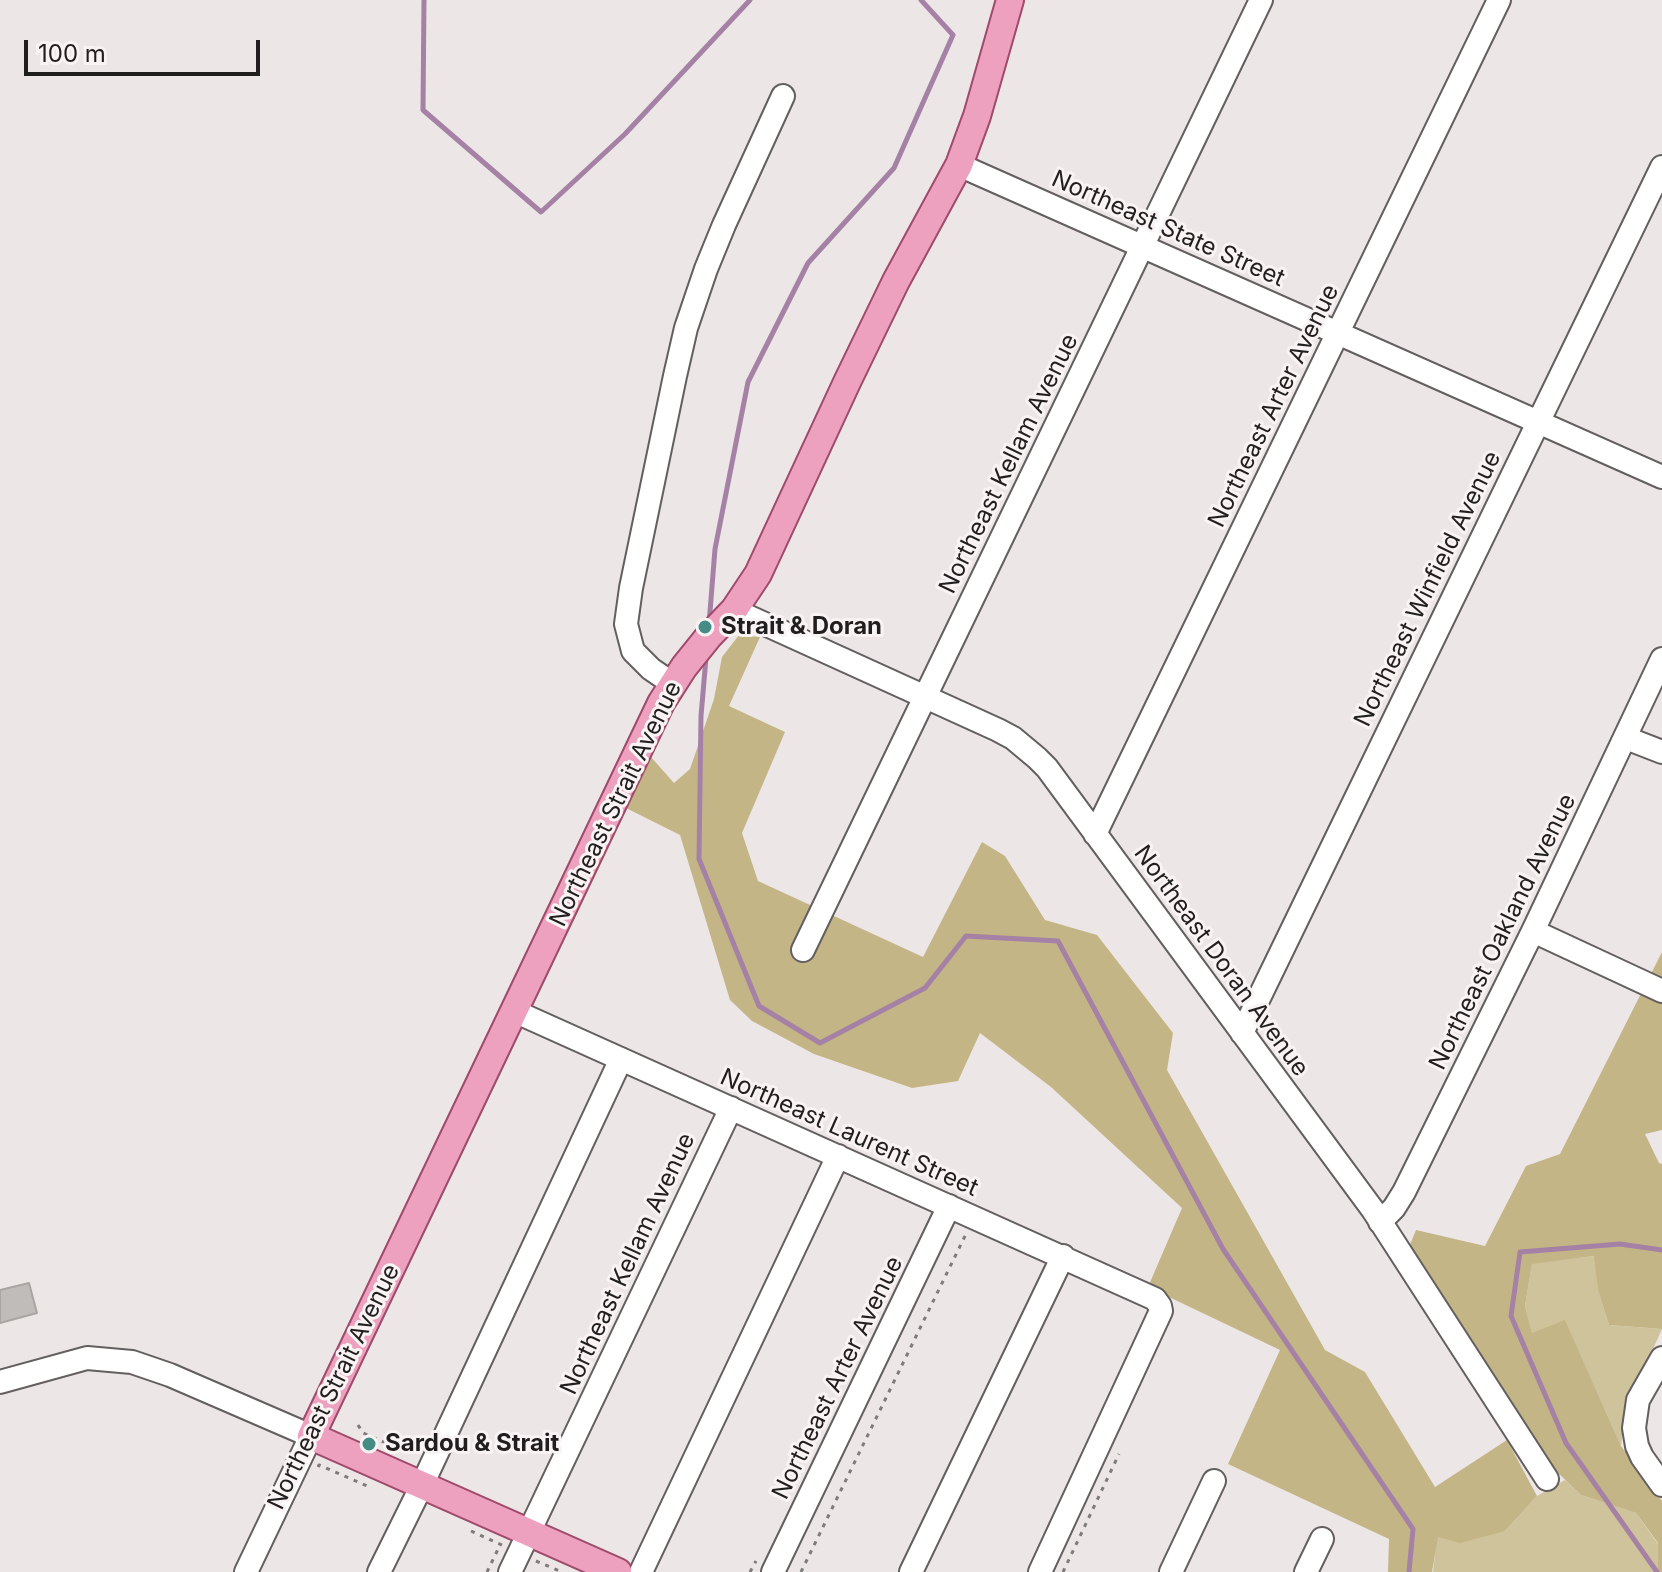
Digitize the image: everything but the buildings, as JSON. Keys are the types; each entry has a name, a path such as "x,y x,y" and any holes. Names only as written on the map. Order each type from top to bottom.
{"main road":[{"name":"Northeast Strait Avenue","path":"311,1436 661,703 684,667 734,610 758,574 854,366 959,165 977,116 1010,0"},
{"path":"311,1436 422,1485 519,1552 618,1572"}],"street":[{"name":"Northeast Kellam Avenue","path":"803,950 1261,0"},
{"name":"Northeast Arter Avenue","path":"1095,834 1499,0"},
{"path":"673,684 651,669 633,651 626,624 631,588 686,328 724,225 783,96"},
{"name":"Northeast State Street","path":"959,165 1662,477"},
{"name":"Northeast Winfield Avenue","path":"1242,1033 1662,167"},
{"name":"Northeast Doran Avenue","path":"734,610 998,730 1026,747 1047,768 1380,1222 1547,1479"},
{"name":"Northeast Oakland Avenue","path":"1380,1222 1404,1192 1662,659"},
{"path":"1626,738 1662,752"},
{"path":"1533,931 1662,991"},
{"name":"Northeast Laurent Street","path":"514,1011 1151,1296 1161,1311 1040,1572"},
{"path":"379,1572 621,1059"},
{"name":"Northeast Kellam Avenue","path":"519,1552 731,1108"},
{"path":"641,1572 838,1156"},
{"name":"Northeast Arter Avenue","path":"773,1572 949,1206"},
{"path":"911,1572 1063,1256"},
{"path":"0,1382 87,1358 132,1362 170,1375 311,1436"},
{"path":"1662,1358 1638,1400 1634,1428 1642,1457 1662,1485"},
{"name":"Northeast Strait Avenue","path":"246,1572 311,1436"},
{"path":"1171,1572 1214,1481"},
{"path":"1306,1572 1322,1539"}],"path":[{"path":"801,1572 966,1234"},
{"path":"358,1425 363,1433 408,1453"},
{"path":"1063,1572 1119,1454"},
{"path":"319,1465 372,1487"},
{"path":"462,1527 562,1572"}],"shaded area":[{"path":"739,635 760,637 729,706 785,732 742,833 758,881 923,957 982,842 1005,856 1045,920 1097,935 1173,1033 1167,1070 1325,1350 1365,1372 1435,1487 1507,1440 1537,1496 1505,1531 1460,1543 1438,1537 1432,1572 1388,1572 1389,1539 1228,1464 1280,1350 1148,1287 1182,1208 1051,1087 980,1033 958,1081 912,1088 814,1054 752,1021 730,1000 680,835 626,808 651,757 674,783 690,769 714,699 722,657"},
{"path":"1662,952 1662,1130 1645,1134 1662,1164 1662,1329 1609,1325 1598,1291 1594,1256 1532,1264 1525,1306 1532,1333 1565,1320 1621,1446 1662,1501 1662,1572 1658,1572 1658,1543 1636,1513 1581,1495 1557,1472 1409,1247 1416,1230 1485,1246 1526,1166 1560,1154"},
{"path":"1595,1256 1598,1291 1609,1325 1662,1329 1625,1411 1621,1446 1565,1321 1532,1334 1525,1306 1532,1263"},
{"path":"1565,1480 1581,1495 1636,1513 1658,1544 1658,1572 1433,1572 1437,1537 1505,1531 1537,1496"}],"waterway":[{"path":"424,0 423,110 541,212 625,134 750,0"},
{"path":"709,624 715,549 748,382 808,263 894,168 953,35 921,0"},
{"path":"706,658 701,716 699,859 759,1006 820,1043 925,988 966,936 1058,941 1223,1249 1413,1529 1409,1572"},
{"path":"1657,1572 1566,1443 1511,1316 1520,1252 1620,1244 1662,1250"}],"place":[{"name":"Strait & Doran","path":"705,627"},
{"name":"Sardou & Strait","path":"369,1444"}]}
